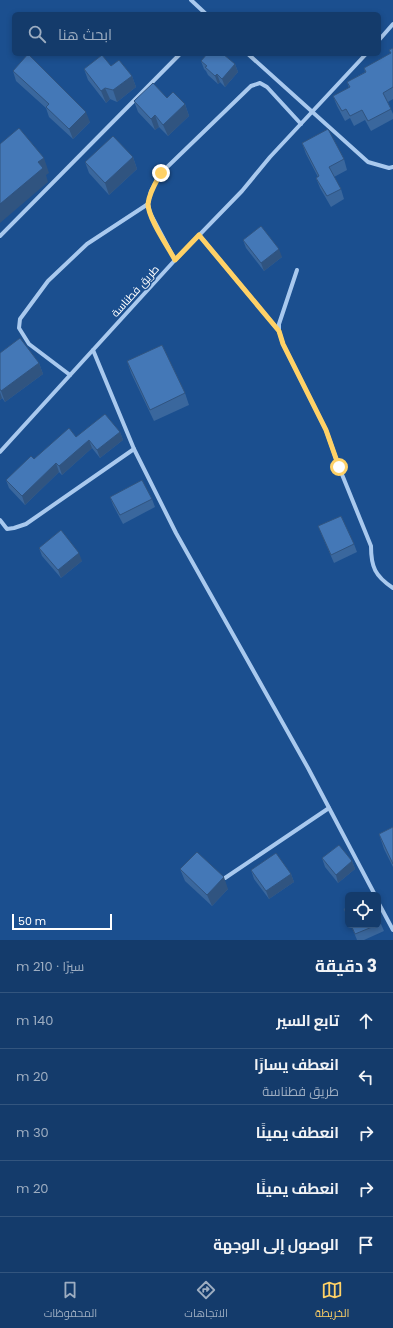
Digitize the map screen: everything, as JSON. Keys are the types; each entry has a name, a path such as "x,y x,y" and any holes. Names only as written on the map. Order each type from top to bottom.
{"street":[{"path":"191,0 204,12"},
{"path":"381,38 393,24"},
{"path":"0,236 178,56"},
{"path":"250,56 368,162 389,168 393,167"},
{"name":"طريق فطناسة","path":"0,452 175,260 242,191 301,124 364,56"},
{"path":"175,260 150,214 148,204 151,192 161,173 251,86 260,83 267,87 301,124"},
{"path":"70,375 29,344 19,328 20,319 48,281 87,244 148,204"},
{"path":"199,235 279,331"},
{"path":"297,270 279,324 279,331 283,344 326,430 339,467 371,546 372,566 378,576 393,588"},
{"path":"93,350 134,449 176,533 308,768 373,892"},
{"path":"0,520 7,529 26,524 134,449"},
{"path":"225,878 329,808"},
{"path":"381,908 393,930"}],"building":[{"path":"393,48 393,87 383,93 391,109 368,121 362,110 350,116 346,109 342,111 333,96 350,87 347,82 366,72 364,68 391,53 389,50"},
{"path":"26,56 30,56 86,112 69,129 46,107 49,104 13,71"},
{"path":"103,56 111,66 119,60 132,76 113,90 105,88 101,91 84,69"},
{"path":"205,56 225,56 235,64 222,79 217,74 215,76 201,61"},
{"path":"153,83 167,98 173,92 185,104 163,125 155,115 151,119 134,101"},
{"path":"19,128 44,158 38,162 43,168 0,204 0,144"},
{"path":"328,129 344,159 329,167 341,189 327,196 316,178 319,176 302,143"},
{"path":"113,136 133,157 105,183 85,162"},
{"path":"261,226 279,249 261,263 243,240"},
{"path":"20,338 39,363 1,391 0,353"},
{"path":"162,345 185,393 150,410 127,361"},
{"path":"105,414 120,432 97,450 89,440 59,466 56,463 22,496 6,480 31,456 34,459 69,428 76,437"},
{"path":"142,480 152,499 120,515 110,497"},
{"path":"341,516 354,544 331,555 318,526"},
{"path":"61,530 79,553 58,570 39,548"},
{"path":"393,827 393,864 379,834"},
{"path":"339,845 352,861 336,875 322,858"},
{"path":"197,852 224,877 207,895 180,869"},
{"path":"276,853 291,874 266,891 251,870"},
{"path":"352,928 370,928 355,934"}],"route":[{"path":"161,173 151,192 148,204 150,214 175,260 199,235 279,331 283,344 326,430 339,467"}]}
